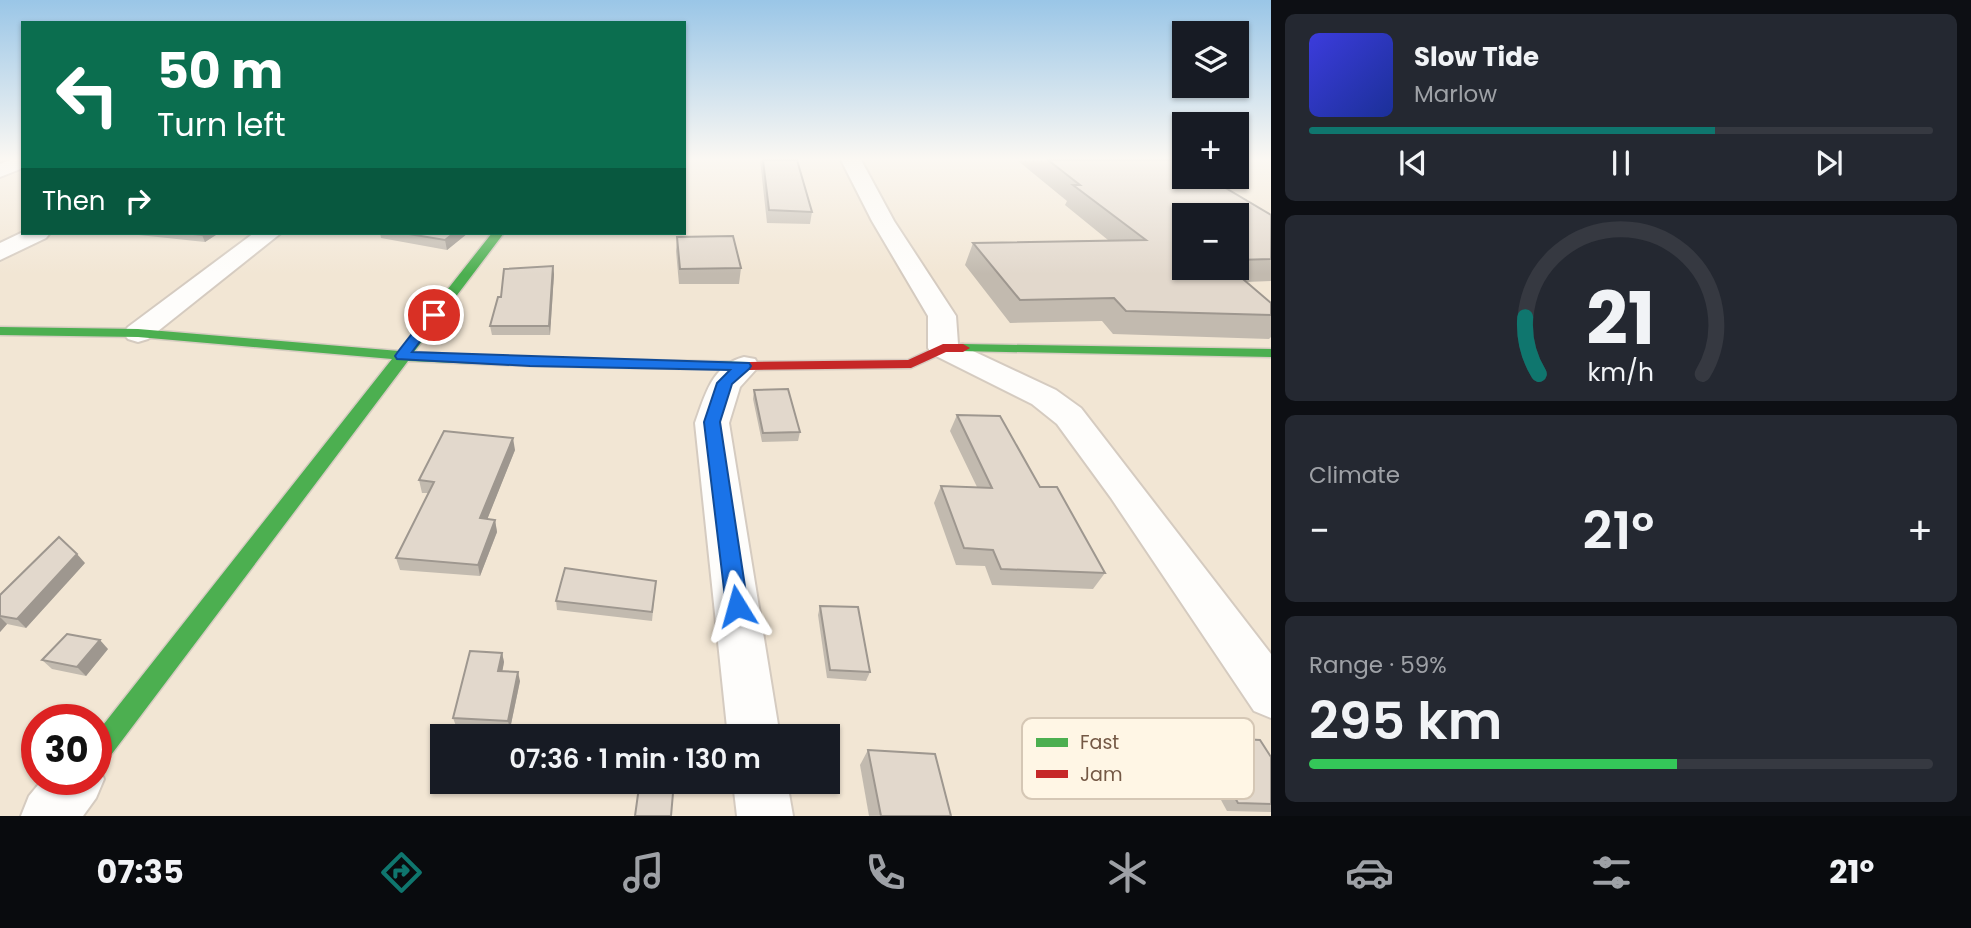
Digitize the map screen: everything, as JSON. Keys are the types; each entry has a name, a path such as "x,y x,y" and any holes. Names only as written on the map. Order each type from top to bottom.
{"street":[{"path":"871,198 942,316 943,348"},
{"path":"0,253 34,235"},
{"path":"138,333 267,235"},
{"path":"112,733 496,235"},
{"path":"0,331 138,333 402,356 530,362 744,366 911,364 943,348 1271,353"},
{"path":"943,348 1044,397 1069,416 1125,488 1271,694"},
{"path":"744,366 725,383 712,422 752,724"},
{"path":"762,794 765,816"},
{"path":"48,816 64,795"}],"shaded area":[{"path":"0,198 21,198 21,235 686,235 686,198 1271,198 1271,816 0,816"}],"building":[{"path":"768,198 808,198 812,212 769,210"},
{"path":"1090,198 1243,198 1271,215 1271,259 1249,260 1249,203 1172,203 1172,280 1244,280 1271,303 1271,315 1126,311 1114,298 1020,300 973,243 1146,240"},
{"path":"415,235 451,235 445,240"},
{"path":"733,236 741,268 680,269 677,237"},
{"path":"553,266 549,326 490,326 498,297 501,297 504,269"},
{"path":"788,389 800,432 763,433 754,390"},
{"path":"957,415 1000,416 1040,487 1057,487 1105,573 1001,569 993,550 964,548 941,486 992,488"},
{"path":"444,431 513,438 480,518 495,520 478,565 396,558 434,482 419,480"},
{"path":"59,537 77,554 17,619 0,616 0,595"},
{"path":"565,568 656,581 652,612 556,601"},
{"path":"820,606 858,607 870,672 830,670"},
{"path":"67,634 100,640 77,667 42,660"},
{"path":"470,651 502,653 498,671 518,672 508,721 453,718"},
{"path":"1254,740 1260,740 1271,757 1271,804 1238,803 1236,799 1254,799"},
{"path":"868,750 935,754 951,816 881,816"},
{"path":"638,794 673,794 671,816 635,816"}],"traffic: fast":[{"path":"112,733 496,235"},
{"path":"0,331 138,333 402,356 530,362 749,366"},
{"path":"963,348 1271,353"}],"traffic: jam":[{"path":"749,366 911,364 943,348 963,348"}],"route":[{"path":"434,315 402,356 530,362 744,366 725,383 712,422 737,606"}]}
